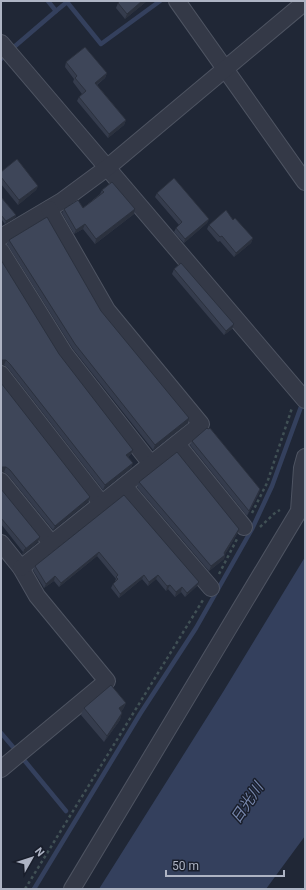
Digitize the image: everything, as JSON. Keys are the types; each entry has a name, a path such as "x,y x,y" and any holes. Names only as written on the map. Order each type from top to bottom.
{"street":[{"path":"177,1 305,182"},
{"path":"1,237 62,201 108,167 304,4"},
{"path":"1,43 108,167 301,396"},
{"path":"22,568 201,424 107,310 49,209"},
{"path":"1,251 65,354 151,464"},
{"path":"1,374 102,504"},
{"path":"177,444 251,528"},
{"path":"72,889 299,511 302,468 305,457"},
{"path":"1,481 52,544"},
{"path":"124,486 211,588"},
{"path":"1,543 22,568 37,596 107,681 1,769"}],"path":[{"path":"251,528 248,522 267,483 301,396"},
{"path":"25,889 211,588 251,528 286,507 300,507"}],"water":[{"name":"日光川","path":"305,557 305,836 266,889 99,889 223,692"}],"building":[{"path":"120,1 142,1 127,14 118,3"},
{"path":"85,47 107,73 95,83 126,120 109,134 79,97 86,91 75,78 77,76 66,62"},
{"path":"17,159 38,186 19,200 1,177 1,172"},
{"path":"174,178 209,219 185,239 176,228 182,222 157,193"},
{"path":"112,182 135,209 96,239 85,224 76,230 64,209 78,200 83,208 104,192 102,190"},
{"path":"1,197 16,215 6,221 1,215"},
{"path":"226,210 233,220 235,218 253,238 236,253 222,236 220,237 209,225"},
{"path":"47,217 101,311 189,418 155,445 75,344 9,240"},
{"path":"1,260 59,354 133,450 126,455 133,463 105,485 10,364 6,360 1,360"},
{"path":"181,263 234,324 226,331 174,269"},
{"path":"1,383 90,497 55,526 10,470 6,467 1,467"},
{"path":"207,428 210,428 260,489 249,511 192,441"},
{"path":"177,452 239,529 224,553 225,555 211,566 139,482"},
{"path":"1,489 40,537 24,550 26,548 1,518"},
{"path":"124,495 199,582 187,593 182,587 176,592 170,585 167,586 158,575 149,582 144,575 120,594 113,584 118,579 116,577 118,575 99,552 61,583 55,576 46,584 35,566"},
{"path":"111,685 126,703 119,708 122,713 107,736 84,708"}],"waterway":[{"path":"14,47 56,11 48,1"},
{"path":"56,11 67,2 101,44 160,1"},
{"path":"34,889 140,714 196,628 252,529 272,486 302,404"},
{"path":"1,733 13,747"},
{"path":"24,760 66,811"}]}
